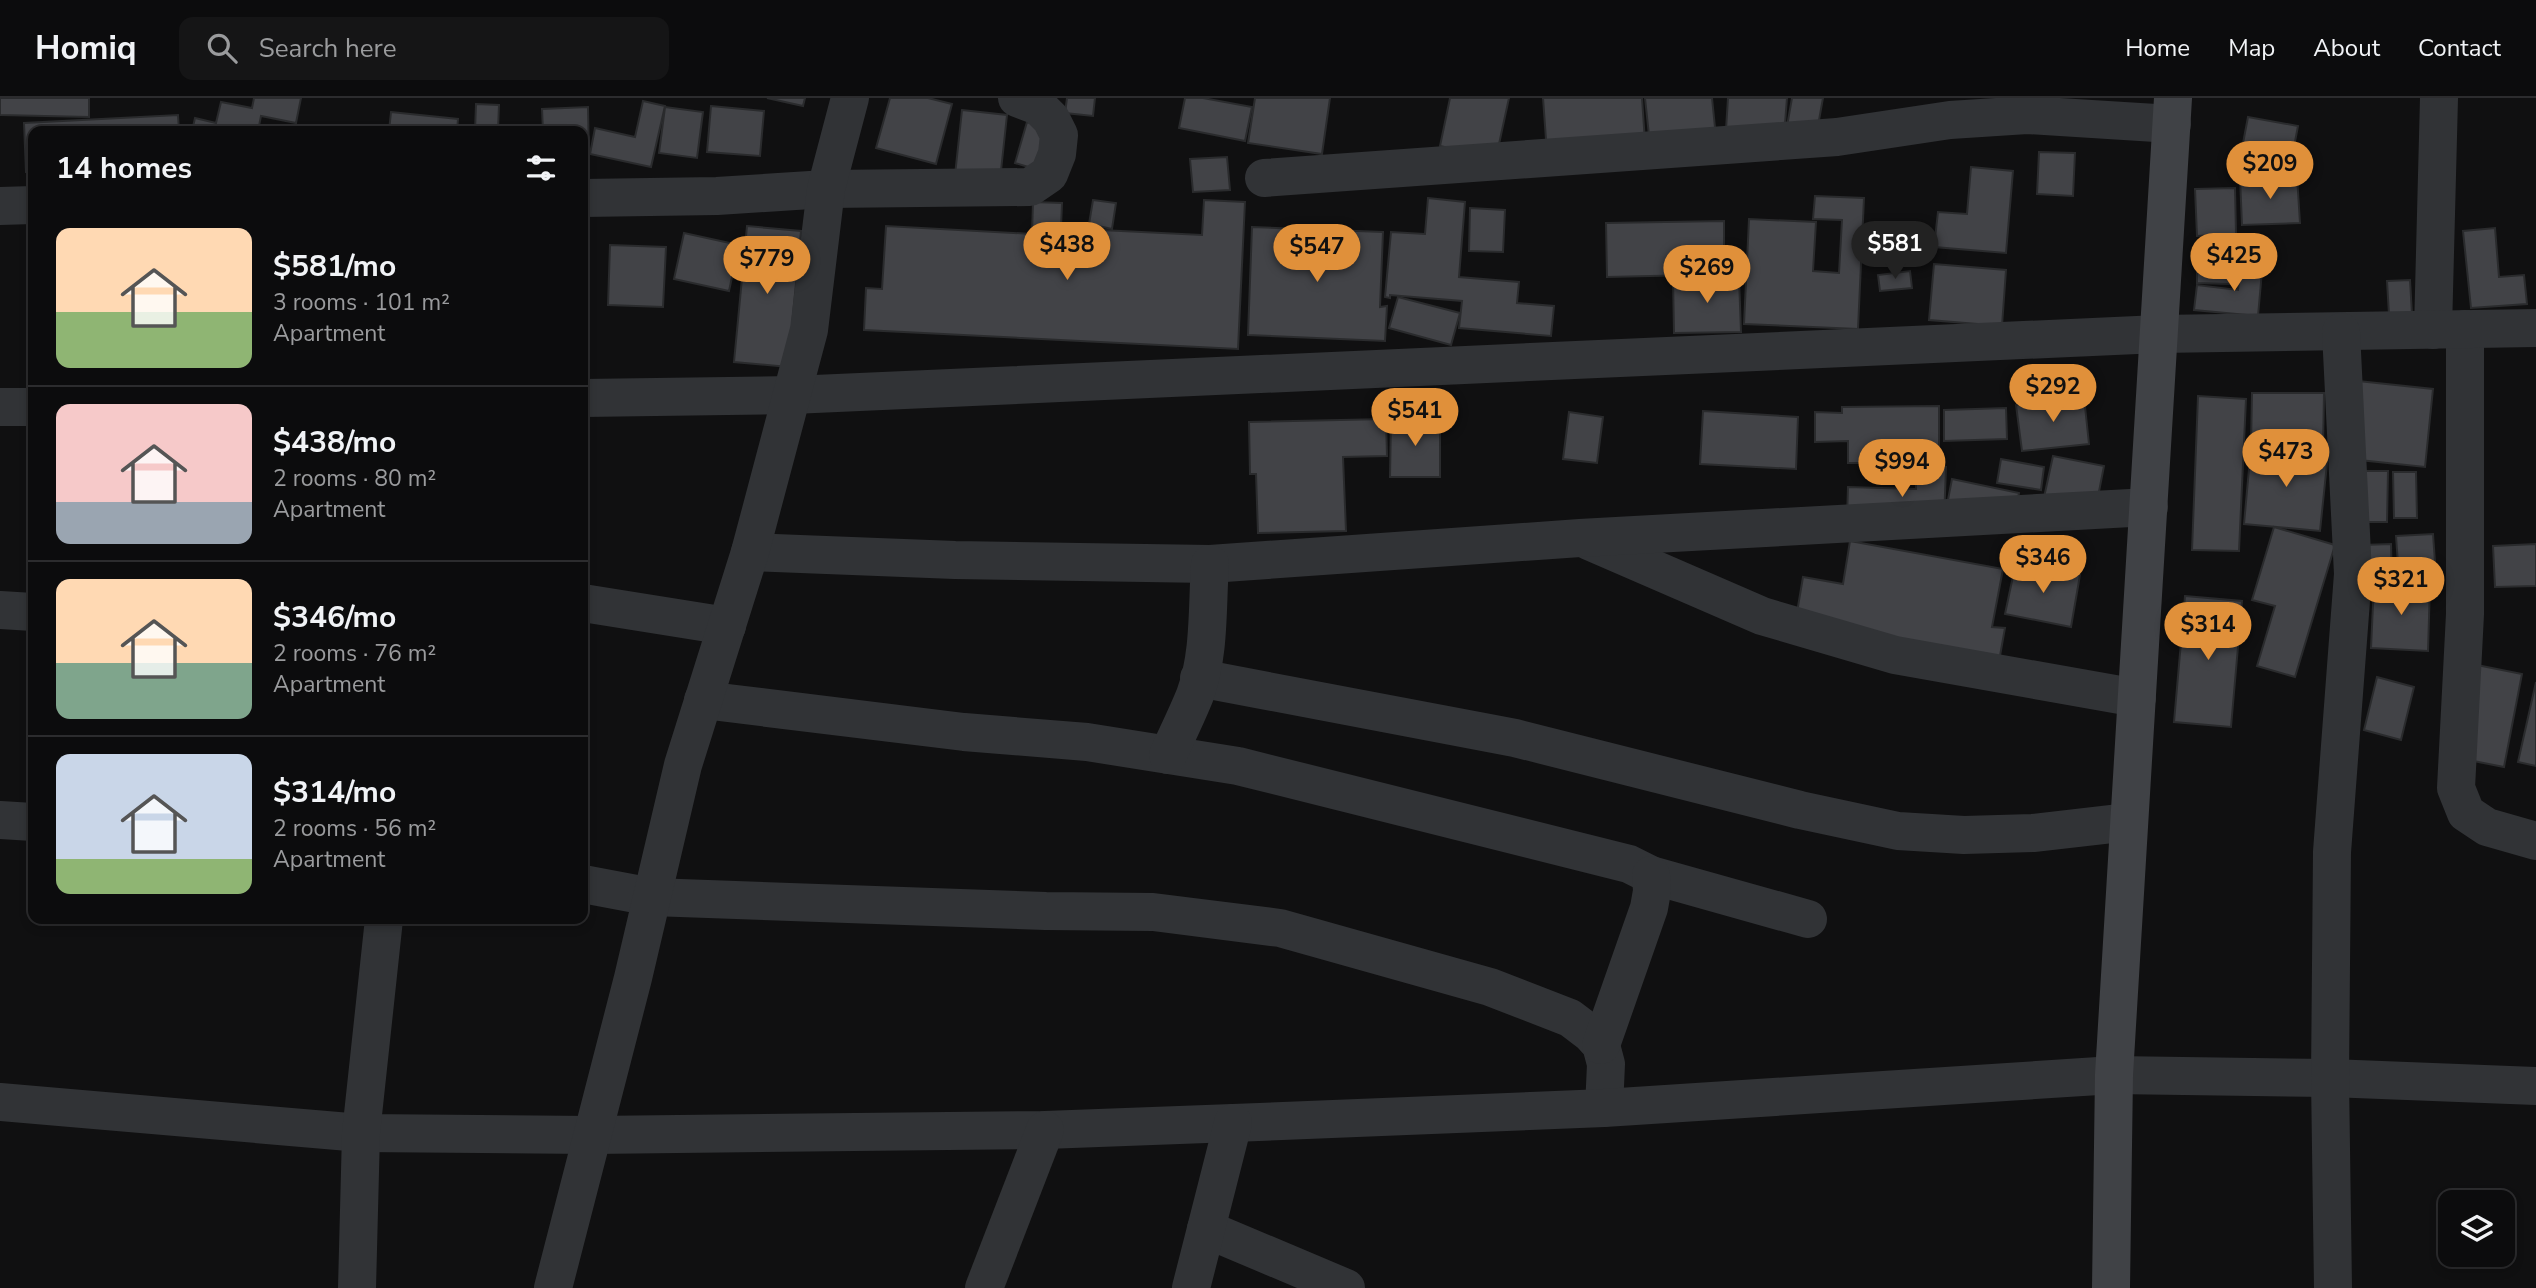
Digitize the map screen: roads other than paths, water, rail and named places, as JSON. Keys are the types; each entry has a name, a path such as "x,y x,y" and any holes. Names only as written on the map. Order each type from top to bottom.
{"street":[{"path":"553,1288 652,897 682,765 750,552 809,330 826,189 850,98"},
{"path":"588,198 717,196 826,189 1030,187 1049,174 1058,154 1059,135 1051,119 1038,106 1017,98"},
{"path":"2439,98 2465,614 2456,788 2466,813 2487,827 2536,842"},
{"path":"1264,178 1837,137 1942,109 2027,116 2173,111 2114,1075 2110,1288"},
{"path":"0,206 28,205"},
{"path":"588,398 792,395 2159,334 2536,328"},
{"path":"2333,1288 2330,1078 2332,852 2353,574 2341,332"},
{"path":"0,407 28,407"},
{"path":"750,552 955,560 1210,564 1580,538 2148,507"},
{"path":"1580,538 1762,616 1895,655 2137,698"},
{"path":"1168,755 1196,693 1205,649 1210,564"},
{"path":"588,604 727,626"},
{"path":"0,610 28,612"},
{"path":"1199,678 1516,738 1800,810 1898,831 1964,835 2033,833 2129,822"},
{"path":"703,700 964,732 1087,742 1238,766 1629,864 1650,876 1808,919"},
{"path":"0,820 28,822"},
{"path":"1601,1045 1649,908 1652,891 1650,876"},
{"path":"588,885 652,897 1046,911 1153,912 1280,928 1490,987 1570,1018 1601,1045 1606,1065 1604,1108"},
{"path":"358,1288 361,1133 383,924"},
{"path":"0,1102 361,1133 592,1135 1045,1130 1233,1123 1604,1108 2114,1075 2330,1078 2536,1086"},
{"path":"1191,1288 1233,1123"},
{"path":"984,1288 1045,1130"},
{"path":"1206,1229 1346,1288"}]}
